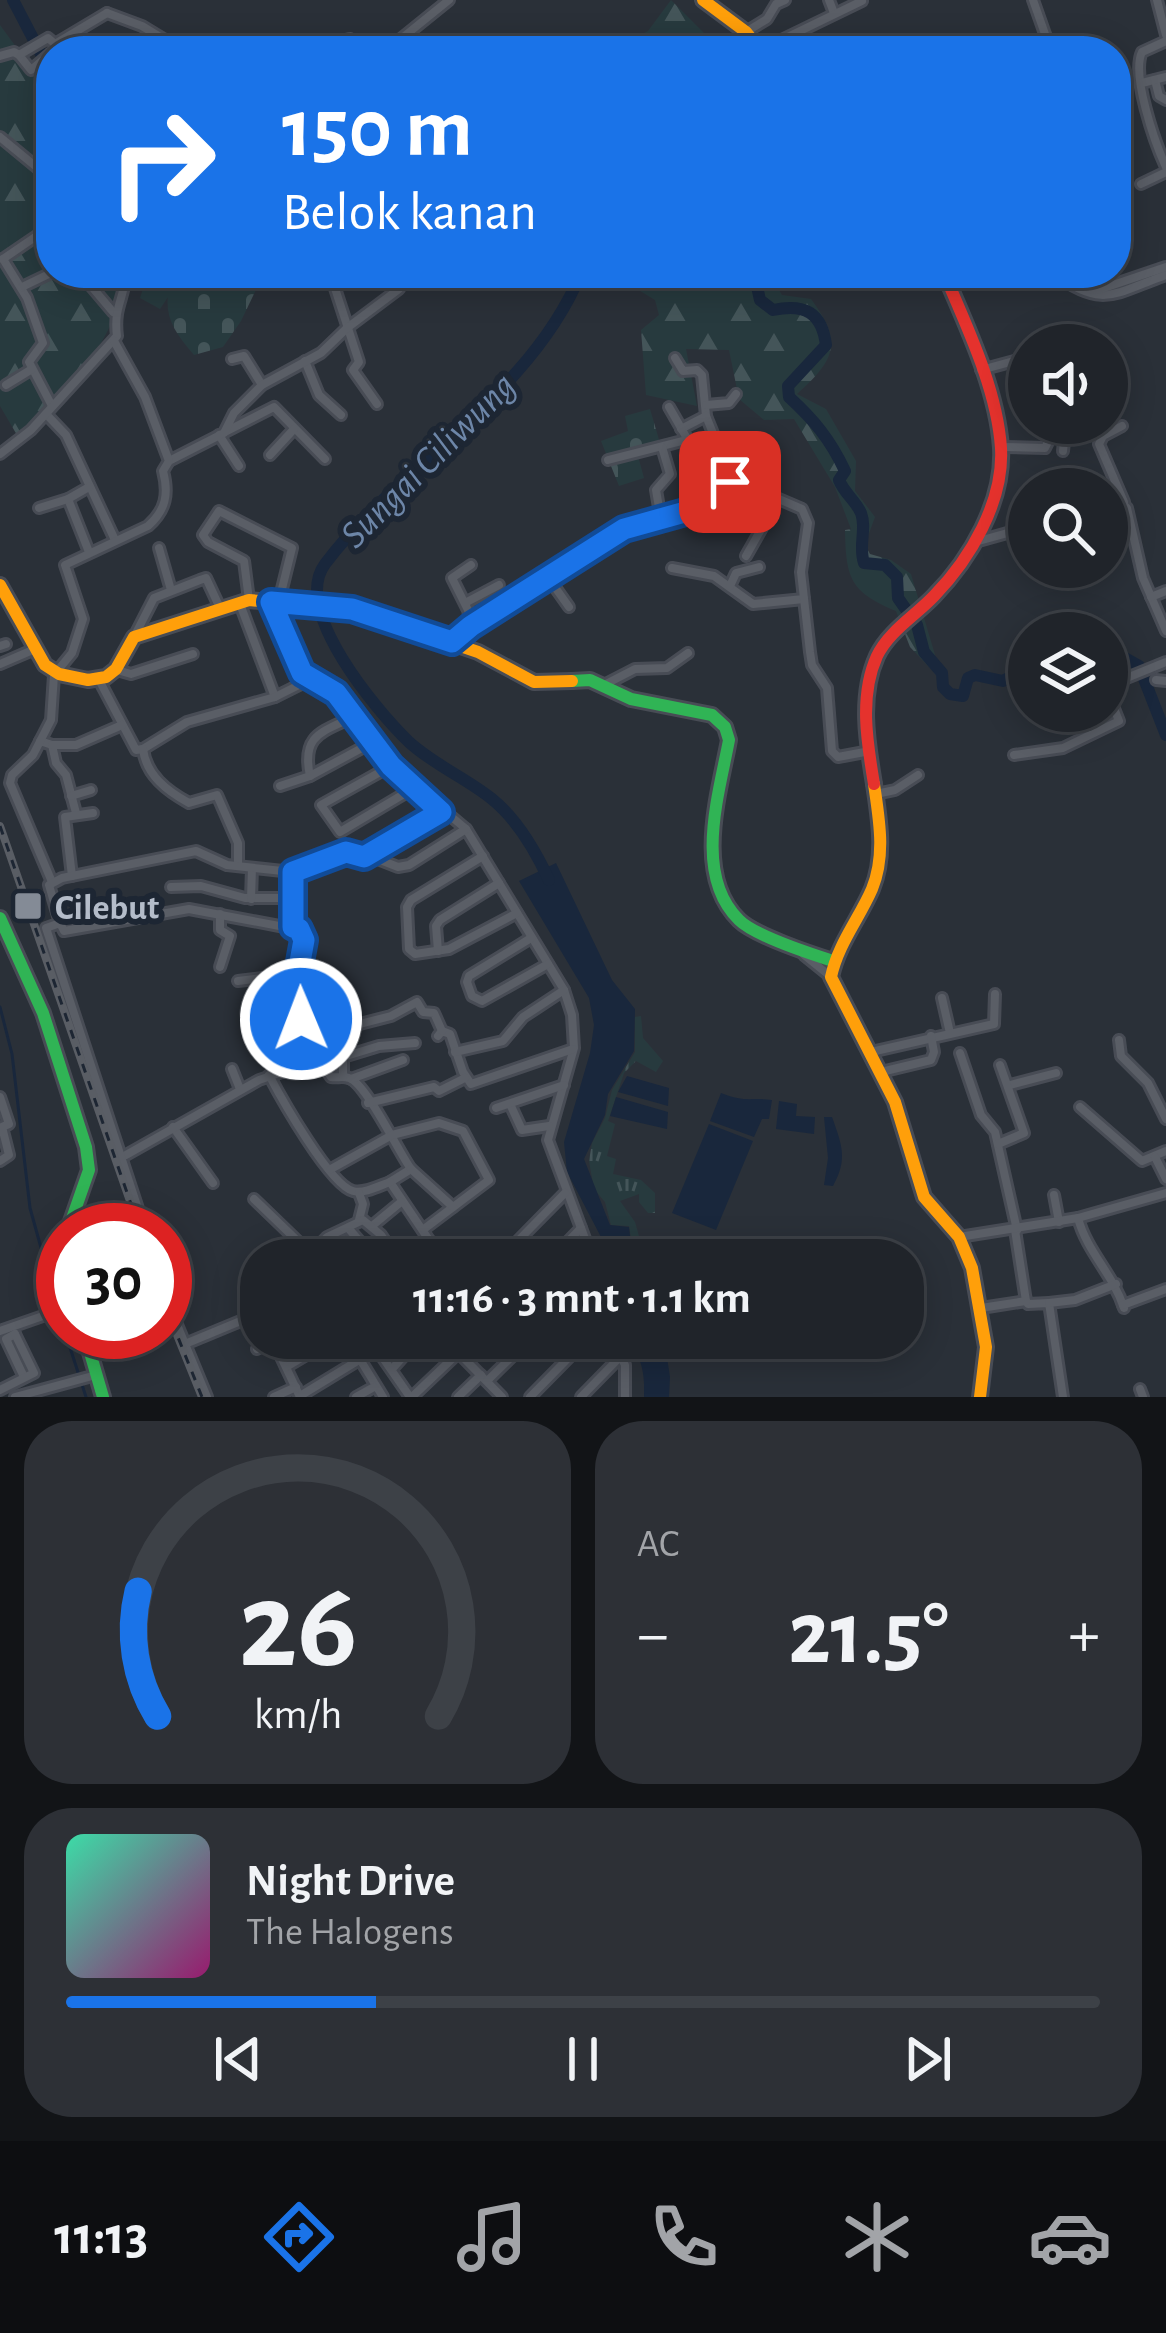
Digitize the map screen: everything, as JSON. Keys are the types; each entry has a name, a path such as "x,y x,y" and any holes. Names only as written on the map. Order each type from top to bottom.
{"main road":[{"path":"703,0 752,36"},
{"path":"950,288 1001,447 990,506 973,542 874,663 868,693 882,838 879,868 872,893 833,961 831,977 881,1072 924,1197 959,1237 972,1268 986,1347 980,1397"},
{"path":"0,586 54,674 98,679 116,669 134,637 244,601 279,603 370,614 452,642 534,682 578,678 631,699 712,715 724,727 729,758 711,839 718,882 739,921 833,961"},
{"path":"0,920 43,1013 86,1147 89,1170 77,1203"},
{"path":"92,1359 103,1397"}],"street":[{"path":"405,36 449,0"},
{"path":"747,28 767,19 776,4 785,0"},
{"path":"829,0 834,13"},
{"path":"1033,0 1046,36"},
{"path":"789,36 862,1"},
{"path":"1141,184 1166,170 1150,124 1138,57 1166,38 1161,3"},
{"path":"67,36 103,9 158,36"},
{"path":"20,55 36,51"},
{"path":"0,56 14,52 31,70 36,65"},
{"path":"1142,83 1166,77"},
{"path":"1155,80 1159,96 1166,100"},
{"path":"0,136 36,166"},
{"path":"36,236 2,260 22,287 44,337 29,357 32,369 115,540"},
{"path":"1131,283 1162,272"},
{"path":"22,287 36,280"},
{"path":"0,454 25,436 118,336 114,314 92,288"},
{"path":"114,314 124,288"},
{"path":"335,288 359,362 353,370 377,404"},
{"path":"221,434 262,385 321,353 399,288"},
{"path":"1079,288 1091,297 1116,288"},
{"path":"114,340 145,397 170,461"},
{"path":"232,359 244,356 262,385"},
{"path":"675,358 683,370 700,371 706,416 728,468 732,499"},
{"path":"305,361 319,395 340,415"},
{"path":"980,371 1008,363"},
{"path":"6,385 32,369"},
{"path":"706,405 729,404 736,394"},
{"path":"52,882 10,783 51,720 54,674 72,652 84,615 65,565 148,526 159,516 168,493 163,471 170,461 272,407 325,459"},
{"path":"669,407 711,480"},
{"path":"681,429 706,416"},
{"path":"270,455 295,429"},
{"path":"221,434 239,466"},
{"path":"608,460 686,440"},
{"path":"693,454 717,443"},
{"path":"1001,447 1046,448 1048,444"},
{"path":"1063,451 1064,444"},
{"path":"661,519 656,490 670,474 662,447"},
{"path":"39,508 68,500 89,487"},
{"path":"746,556 763,526 767,494"},
{"path":"452,642 624,529 767,494 802,509 808,523 801,572 812,664 827,688 831,709 832,751 838,758 870,751"},
{"path":"68,500 89,552"},
{"path":"274,697 244,601 244,561 203,535 219,511 292,548 279,603 293,658 309,680 336,693 391,766 466,829 564,990 574,1048 550,1126 549,1150 585,1239"},
{"path":"1128,517 1166,631"},
{"path":"973,542 1008,533"},
{"path":"159,548 171,590"},
{"path":"471,565 452,578 471,626"},
{"path":"730,586 736,573 758,567"},
{"path":"672,568 714,576 752,604 804,599"},
{"path":"548,576 569,607"},
{"path":"134,637 149,603 188,584 206,578 220,608"},
{"path":"465,603 500,585"},
{"path":"1151,597 1166,591"},
{"path":"0,664 35,649"},
{"path":"604,685 635,669 667,668 688,653"},
{"path":"116,669 131,674 193,654"},
{"path":"1128,677 1166,662"},
{"path":"98,679 136,750 187,722 274,697 309,680"},
{"path":"310,776 307,750 312,739 355,716"},
{"path":"40,741 76,745 122,724"},
{"path":"1014,755 1063,748 1097,732"},
{"path":"280,785 310,776 373,742"},
{"path":"52,745 76,813"},
{"path":"143,748 154,777 174,795 189,803 217,795 238,843 238,864"},
{"path":"391,766 321,805 340,832 414,788"},
{"path":"875,794 895,790 918,775"},
{"path":"71,796 91,790"},
{"path":"404,1060 347,1078 331,1077 308,1035 295,995 304,940 299,929 189,909 64,931 49,885 196,850 227,865 293,872 346,852 358,858 369,855 441,812"},
{"path":"72,876 64,817 92,813"},
{"path":"369,855 398,867 409,865 466,829"},
{"path":"483,856 408,903 409,949 416,954 454,947 517,913"},
{"path":"251,899 252,868"},
{"path":"293,872 293,927"},
{"path":"438,951 437,922 499,883"},
{"path":"171,887 201,886 251,899 293,898"},
{"path":"220,914 220,930 230,936 220,967"},
{"path":"60,922 46,928 136,1203"},
{"path":"531,938 469,976 466,982 472,996 482,1001 548,964"},
{"path":"800,950 831,977"},
{"path":"238,981 296,974"},
{"path":"455,1052 503,1040 523,1017 564,990"},
{"path":"872,1052 994,1024 994,994"},
{"path":"942,998 950,1033"},
{"path":"256,1030 308,1035 391,1016 417,1002 424,1012 434,1012 440,1034 450,1034 469,1083 574,1048"},
{"path":"881,1072 933,1059 931,1036"},
{"path":"1119,1040 1120,1056 1148,1084 1166,1119"},
{"path":"416,1043 379,1046 343,1057 347,1078 360,1086 411,1169 453,1208"},
{"path":"126,1154 240,1089 294,1068 317,1049"},
{"path":"960,1053 981,1115 992,1126 998,1144 1026,1301"},
{"path":"998,1144 1024,1133 1000,1065"},
{"path":"232,1069 240,1089"},
{"path":"1010,1085 1056,1072"},
{"path":"269,1075 301,1131 344,1187 359,1193 411,1169"},
{"path":"368,1103 414,1089 439,1091 466,1078"},
{"path":"496,1108 566,1084"},
{"path":"0,1097 9,1124 1,1128 10,1149 0,1161"},
{"path":"510,1103 522,1130 550,1126"},
{"path":"1080,1107 1141,1160 1166,1151"},
{"path":"331,1169 392,1135 439,1123 464,1131 489,1175 486,1185 424,1228"},
{"path":"173,1127 213,1183"},
{"path":"1155,1156 1166,1179"},
{"path":"390,1182 429,1239"},
{"path":"326,1239 359,1220 363,1204 359,1193"},
{"path":"520,1239 566,1193"},
{"path":"959,1237 1078,1218 1166,1193"},
{"path":"1054,1195 1059,1222"},
{"path":"254,1199 291,1239"},
{"path":"372,1226 401,1202"},
{"path":"1078,1218 1086,1243 1116,1284 1124,1306 1166,1289"},
{"path":"359,1220 366,1220 382,1239"},
{"path":"570,1239 581,1228"},
{"path":"349,1229 357,1239"},
{"path":"980,1308 1075,1300 1116,1284"},
{"path":"1049,1303 1064,1397"},
{"path":"0,1330 36,1317"},
{"path":"192,1341 240,1320"},
{"path":"0,1390 34,1373 15,1334 6,1339 24,1377"},
{"path":"191,1359 207,1397"},
{"path":"283,1359 298,1393"},
{"path":"286,1366 298,1359"},
{"path":"274,1397 298,1393 364,1359"},
{"path":"384,1359 411,1397 452,1359"},
{"path":"392,1369 401,1359"},
{"path":"465,1359 502,1397"},
{"path":"458,1397 506,1359"},
{"path":"530,1397 567,1359"},
{"path":"581,1397 618,1360 626,1370 625,1397"},
{"path":"361,1361 382,1397"},
{"path":"15,1397 44,1393 94,1375"},
{"path":"60,1385 64,1397"},
{"path":"356,1397 374,1387"}],"green space":[{"path":"671,0 707,36 639,36"},
{"path":"0,25 36,74 36,288 118,288 118,297 112,321 87,363 17,435 0,406"},
{"path":"143,288 174,288 160,309 140,298"},
{"path":"170,288 257,288 223,347 194,355 178,335"},
{"path":"635,288 778,288 782,295 811,299 828,327 831,350 797,394 826,409 856,461 855,491 875,517 865,544 870,554 891,560 911,574 943,682 910,647 896,611 869,597 854,581 845,530 851,529 835,487 794,419 764,420 739,399 729,350 686,349 697,406 646,395 641,330 659,315 655,300"},
{"path":"650,409 662,450 638,456 644,478 619,486 601,441 628,431 625,416"},
{"path":"641,1016 643,1038 663,1061 656,1072 636,1061 624,1073 608,1121 615,1124 607,1156 616,1159 613,1174 641,1180 655,1193 655,1213 648,1213 639,1194 620,1201 635,1222 640,1239 631,1239 629,1226 611,1225 605,1202 594,1189 589,1161 612,1090 635,1052 635,1017"}],"water":[{"path":"556,863 612,980 635,1009 634,1051 608,1094 605,1115 584,1159 610,1225 629,1227 630,1239 602,1239 567,1172 564,1142 594,1025 589,998 519,881"},
{"path":"627,1076 669,1088 668,1106 618,1092"},
{"path":"721,1093 772,1100 769,1119 762,1119 754,1137 710,1121"},
{"path":"616,1097 668,1112 667,1129 610,1116"},
{"path":"779,1101 797,1104 796,1116 815,1117 814,1134 776,1129"},
{"path":"824,1117 832,1117 842,1152 833,1186 824,1185 828,1158"},
{"path":"709,1124 753,1141 716,1230 672,1213"},
{"path":"639,1359 667,1359 669,1397 644,1397"}],"waterway":[{"name":"Sungai Ciliwung","path":"13,0 36,44"},
{"name":"Sungai Ciliwung","path":"549,880 525,836 501,807 419,750 359,684 328,632 319,607 318,584 325,564 356,527 530,356 574,288"},
{"path":"757,288 760,300 773,310 803,310 821,325 826,345 788,386 789,397 821,431 845,471 839,480 863,519 864,563 885,565 897,577 898,598 917,625 924,652 942,673 943,687 963,696 968,678 975,675 1008,678"},
{"path":"1128,660 1139,666 1166,735"},
{"path":"0,1007 12,1054 36,1230"},
{"path":"74,1359 86,1397"}],"railway":[{"path":"0,826 131,1203"},
{"path":"187,1359 202,1397"}],"traffic: fast":[{"path":"572,681 590,680 631,699 712,715 725,727 729,740 713,833 713,858 725,902 757,932 833,961"},
{"path":"0,918 43,1013 86,1147 89,1170 77,1203"},
{"path":"92,1359 103,1397"}],"traffic: slow":[{"path":"703,0 749,36"},
{"path":"0,585 45,665 59,674 88,680 106,677 116,669 134,637 249,600 352,609 478,652 534,682 572,681"},
{"path":"874,784 879,863 831,977 895,1102 924,1197 959,1237 972,1268 986,1347 980,1397"}],"traffic: jam":[{"path":"874,784 866,703 877,656 972,547 997,489 998,426 987,381 950,288"}],"place":[{"name":"Cilebut","path":"28,906"}],"route":[{"path":"301,1019 295,989 304,940 302,932 293,927 293,872 346,852 364,857 441,812 391,766 336,693 302,673 271,602 352,609 452,642 624,529 732,499 730,482"}]}
